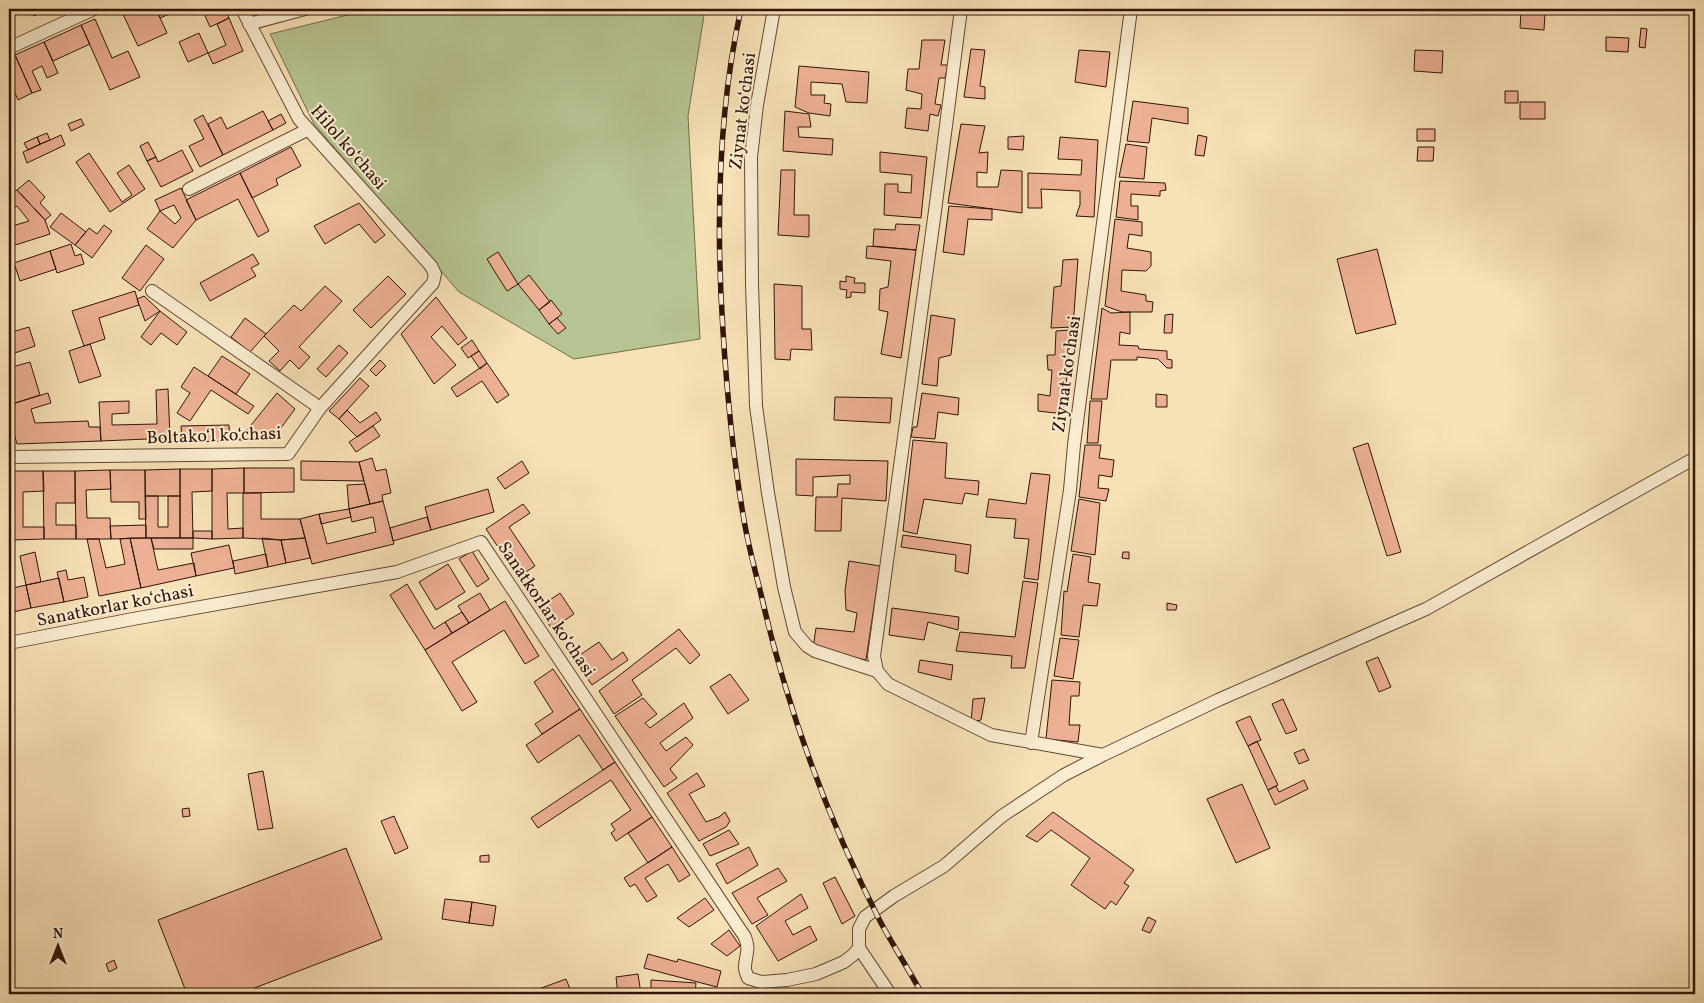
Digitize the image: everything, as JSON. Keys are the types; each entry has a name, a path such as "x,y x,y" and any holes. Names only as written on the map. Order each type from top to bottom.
{"street":[{"path":"9,48 94,9"},
{"name":"Hilol koʻchasi","path":"242,9 299,119 431,266 435,274 434,283"},
{"path":"249,24 305,9"},
{"name":"Ziynat koʻchasi","path":"774,9 757,104 751,157 752,284 756,406 784,587 795,632 807,646 815,651 876,671 888,684 991,736 1103,755"},
{"path":"876,671 874,656 933,231 961,9"},
{"name":"Ziynat koʻchasi","path":"1031,743 1070,490 1131,9"},
{"path":"189,189 307,130"},
{"name":"Boltakoʻl koʻchasi","path":"9,457 288,454 320,408 434,283"},
{"path":"152,291 320,408"},
{"path":"890,994 858,948 859,929 865,917 894,896 944,866 1002,816 1064,775 1103,755 1218,700 1426,609 1695,458"},
{"name":"Sanatkorlar koʻchasi","path":"9,643 397,572 481,542 745,937 749,946 744,967 748,978 761,982 787,980 816,974 844,962 854,955 858,948"}],"green space":[{"path":"372,9 705,9 688,116 700,339 574,359 459,292 314,124 270,34"}],"building":[{"path":"30,9 50,9 34,16"},
{"path":"156,9 167,33 138,46 121,10"},
{"path":"156,9 181,9 160,18"},
{"path":"202,9 224,9 229,18 210,27"},
{"path":"1521,12 1545,13 1544,30 1520,28"},
{"path":"229,18 243,51 213,64 208,53 226,45 217,24"},
{"path":"95,19 112,58 128,51 140,77 110,90 81,25"},
{"path":"81,25 90,44 53,61 44,42"},
{"path":"1641,28 1647,29 1645,48 1639,47"},
{"path":"199,33 208,53 188,62 179,42"},
{"path":"1606,37 1629,38 1628,52 1606,51"},
{"path":"922,40 945,40 941,65 948,65 945,78 939,78 935,104 941,105 938,116 930,114 928,131 905,128 907,108 921,109 922,94 906,90 908,69 919,69"},
{"path":"44,42 58,73 47,78 42,66 32,71 41,90 32,93 15,55"},
{"path":"971,49 985,50 980,86 985,87 985,99 964,97"},
{"path":"1079,50 1110,52 1106,87 1075,82"},
{"path":"1415,50 1443,51 1442,73 1414,71"},
{"path":"15,55 32,93 18,100 9,79 9,58"},
{"path":"799,66 869,72 867,103 846,102 842,84 811,82 811,95 825,95 824,103 831,104 830,116 809,113 795,107"},
{"path":"1505,91 1518,91 1518,103 1505,103"},
{"path":"1133,101 1188,108 1188,124 1152,118 1149,143 1127,141"},
{"path":"1520,102 1545,102 1545,119 1520,119"},
{"path":"263,111 273,130 223,155 208,124 221,117 227,129"},
{"path":"785,111 809,114 811,127 798,127 799,137 833,139 832,155 783,151"},
{"path":"281,114 286,123 273,130 268,121"},
{"path":"203,115 223,155 200,167 189,146 204,139 194,120"},
{"path":"81,119 84,125 71,131 68,124"},
{"path":"961,124 985,126 979,153 988,152 987,173 977,172 977,187 998,187 1001,170 1022,171 1022,213 948,203"},
{"path":"1417,129 1435,129 1435,141 1417,141"},
{"path":"47,133 50,140 40,144 37,137"},
{"path":"61,135 65,145 27,163 23,152"},
{"path":"1198,135 1207,137 1204,156 1195,155"},
{"path":"1024,136 1023,150 1008,149 1008,137"},
{"path":"37,137 40,144 28,150 24,143"},
{"path":"1060,137 1098,140 1094,217 1076,216 1080,205 1080,191 1041,189 1042,208 1028,208 1028,173 1081,175 1082,160 1058,159"},
{"path":"148,142 156,157 147,161 140,146"},
{"path":"1126,144 1147,147 1144,179 1119,177"},
{"path":"291,147 301,166 276,179 278,185 252,198 240,173"},
{"path":"1418,147 1434,147 1433,161 1417,161"},
{"path":"182,150 193,171 161,187 147,161 156,157 158,162"},
{"path":"880,152 927,157 921,218 884,215 885,184 898,184 898,192 911,193 912,175 880,172"},
{"path":"89,153 122,202 132,195 117,173 129,165 145,189 110,212 76,162"},
{"path":"781,170 795,170 794,215 809,215 809,237 778,235"},
{"path":"240,173 269,231 258,237 238,199 196,220 186,200"},
{"path":"29,180 45,197 40,203 51,215 45,220 17,190"},
{"path":"1120,181 1165,183 1166,190 1160,191 1160,196 1131,194 1131,206 1138,206 1138,220 1116,217"},
{"path":"181,188 196,220 173,248 147,229 160,211 155,200","holes":["174,205 181,218 175,224 160,211"]},
{"path":"17,190 45,220 50,234 9,247 9,227 29,221 17,206 9,209 9,194"},
{"path":"359,203 385,235 375,243 359,224 325,244 314,226"},
{"path":"949,206 992,209 992,220 968,219 964,255 943,252"},
{"path":"61,213 86,232 75,245 50,227"},
{"path":"1115,219 1142,222 1142,236 1129,234 1127,248 1151,252 1151,266 1146,271 1122,270 1121,291 1146,295 1146,301 1153,302 1152,312 1122,312 1105,306"},
{"path":"896,224 920,225 916,250 873,246 874,229 895,230"},
{"path":"104,225 112,231 92,258 75,245 89,228 97,234"},
{"path":"71,244 75,256 81,254 84,264 57,273 50,251"},
{"path":"146,245 164,259 140,291 122,278"},
{"path":"867,246 916,250 901,358 881,354 888,312 879,310 880,289 888,287 891,261 866,258"},
{"path":"1377,249 1396,324 1356,334 1337,259"},
{"path":"50,251 56,269 20,281 14,263"},
{"path":"498,252 518,284 507,291 487,259"},
{"path":"253,254 259,264 251,268 256,276 210,301 200,283"},
{"path":"1078,259 1073,327 1051,328 1054,287 1061,286 1063,260"},
{"path":"529,275 550,302 539,310 518,284"},
{"path":"388,276 406,294 371,328 353,310"},
{"path":"846,276 855,278 854,283 865,283 865,293 851,292 851,297 846,298 847,290 840,289 840,281 846,282"},
{"path":"774,284 802,286 802,329 811,329 812,350 791,349 790,360 775,359"},
{"path":"325,286 342,301 299,347 310,357 299,369 290,360 280,371 269,361 279,351 264,336 294,305 301,311"},
{"path":"135,291 139,305 99,318 105,339 84,346 72,311"},
{"path":"144,296 160,311 145,321 137,299"},
{"path":"436,297 467,338 458,345 442,326 431,337 456,365 434,384 401,334"},
{"path":"551,300 562,314 549,324 539,310"},
{"path":"1102,308 1111,313 1130,312 1130,334 1120,332 1119,345 1167,351 1167,359 1172,360 1172,368 1167,368 1158,359 1137,357 1137,360 1111,360 1107,399 1091,399"},
{"path":"160,311 187,332 177,345 161,333 151,345 141,337"},
{"path":"1173,314 1172,333 1164,333 1165,315"},
{"path":"931,315 955,319 951,355 939,358 937,386 922,384"},
{"path":"245,318 266,334 250,352 231,337"},
{"path":"557,318 566,328 558,334 549,324"},
{"path":"29,327 35,346 9,355 9,333"},
{"path":"1071,330 1064,407 1055,413 1038,411 1038,394 1050,396 1052,370 1048,370 1047,355 1055,355 1056,331"},
{"path":"472,340 479,351 468,358 461,348"},
{"path":"90,344 101,376 79,383 69,351"},
{"path":"339,345 348,353 326,377 317,369"},
{"path":"479,351 487,363 480,369 471,356"},
{"path":"222,356 250,374 236,394 208,376"},
{"path":"380,360 386,366 376,376 370,370"},
{"path":"30,362 40,395 9,405 9,368"},
{"path":"487,363 509,395 497,403 482,381 457,397 451,388"},
{"path":"194,367 254,406 248,414 211,390 190,421 177,413 190,393 181,387"},
{"path":"360,378 369,386 339,419 329,411"},
{"path":"168,389 170,438 101,441 99,402 129,401 129,413 112,414 112,425 157,424 156,390"},
{"path":"48,393 51,403 31,409 35,423 88,421 89,427 100,427 101,441 17,444 9,415 9,405"},
{"path":"277,393 295,409 272,440 239,440"},
{"path":"922,393 959,398 958,415 938,412 935,439 911,437 913,427 917,427"},
{"path":"1156,394 1167,395 1167,407 1156,407"},
{"path":"835,397 892,398 890,423 834,420"},
{"path":"1090,401 1102,401 1098,443 1087,443"},
{"path":"347,410 360,423 376,412 381,420 357,437 339,419"},
{"path":"229,425 230,441 182,442 181,426"},
{"path":"373,426 380,436 356,452 349,442"},
{"path":"913,440 947,443 945,478 979,481 978,495 965,493 962,504 924,499 917,534 903,531"},
{"path":"1368,443 1401,552 1387,556 1353,448"},
{"path":"1085,445 1101,445 1099,458 1114,460 1112,477 1099,475 1098,488 1109,489 1106,501 1079,497"},
{"path":"372,458 376,471 386,469 391,493 382,495 383,501 370,504 359,462"},
{"path":"796,459 888,461 886,501 842,498 841,531 815,531 816,497 837,497 838,484 850,484 850,475 813,477 813,496 796,495"},
{"path":"301,461 359,462 364,481 301,480"},
{"path":"522,461 529,473 505,489 497,478"},
{"path":"244,468 294,468 294,492 244,493"},
{"path":"244,468 244,493 227,493 228,529 243,528 243,538 212,539 212,469"},
{"path":"180,469 212,469 212,491 192,492 193,538 180,538"},
{"path":"180,469 180,496 145,496 145,470"},
{"path":"110,470 111,489 86,490 87,518 110,518 111,539 76,539 75,471"},
{"path":"110,470 145,470 146,519 139,519 139,502 111,502"},
{"path":"9,471 11,471 11,502 9,502"},
{"path":"11,471 43,471 44,491 23,492 23,527 44,527 44,539 12,540"},
{"path":"43,471 75,471 75,503 56,503 56,525 76,525 76,539 44,539"},
{"path":"1031,473 1050,475 1038,580 1024,578 1029,539 1014,538 1016,519 986,517 989,499 1026,504"},
{"path":"365,484 370,504 349,509 347,485"},
{"path":"488,489 494,512 431,530 425,507"},
{"path":"243,493 261,493 261,519 300,519 305,538 281,540 243,538"},
{"path":"145,496 158,496 158,527 168,527 168,496 180,496 180,538 146,538"},
{"path":"1079,499 1100,503 1095,555 1071,551"},
{"path":"383,501 394,544 312,564 300,519 319,514 327,544 376,532 373,517 352,522 349,509"},
{"path":"523,504 530,513 509,527 535,566 518,577 486,529"},
{"path":"349,509 351,517 321,524 319,514"},
{"path":"427,517 431,530 393,541 390,528"},
{"path":"146,525 146,538 111,539 110,526"},
{"path":"193,531 212,531 212,539 193,538"},
{"path":"903,535 971,545 968,574 955,571 956,555 901,547"},
{"path":"130,538 141,588 99,596 87,539 99,539 106,568 125,564 120,539"},
{"path":"130,538 151,538 158,570 194,563 196,576 141,588"},
{"path":"151,538 193,538 193,549 154,549"},
{"path":"262,538 281,540 286,563 268,567"},
{"path":"305,538 310,558 286,563 281,540"},
{"path":"229,545 234,568 196,576 191,553"},
{"path":"9,548 12,548 14,559 9,560"},
{"path":"472,551 489,579 477,587 459,559"},
{"path":"35,552 41,582 26,585 20,556"},
{"path":"1123,552 1129,552 1129,559 1122,558"},
{"path":"266,554 268,567 235,574 233,561"},
{"path":"1073,554 1091,557 1088,582 1100,584 1097,606 1083,605 1079,637 1061,635 1064,591 1067,592"},
{"path":"849,561 880,566 866,660 813,648 816,628 854,632 857,613 846,610 845,591"},
{"path":"448,564 465,592 436,610 419,582"},
{"path":"66,570 68,580 84,577 88,597 64,602 57,572"},
{"path":"59,578 64,602 31,608 26,585"},
{"path":"1023,581 1038,583 1025,668 1011,668 1012,656 956,651 960,632 1015,637"},
{"path":"407,584 434,629 445,622 452,633 425,650 390,595"},
{"path":"26,585 31,608 9,613 9,589"},
{"path":"480,593 490,610 469,623 458,606"},
{"path":"560,593 574,614 552,629 538,608"},
{"path":"505,601 539,656 525,664 504,630 452,662 477,702 462,711 425,650"},
{"path":"1167,603 1177,605 1176,610 1167,610"},
{"path":"892,608 959,617 958,630 928,622 924,640 889,635"},
{"path":"462,612 469,623 452,633 445,622"},
{"path":"679,629 700,655 690,664 676,648 632,680 642,695 614,714 599,691"},
{"path":"1060,638 1079,640 1073,679 1054,676"},
{"path":"599,642 612,660 623,652 628,660 592,685 574,659"},
{"path":"1378,657 1391,687 1379,692 1366,662"},
{"path":"920,660 953,665 951,680 918,672"},
{"path":"553,669 580,709 542,734 535,724 553,712 534,682"},
{"path":"730,674 749,700 728,714 710,687"},
{"path":"1052,680 1080,682 1079,696 1071,696 1069,725 1080,725 1078,742 1046,739"},
{"path":"643,698 657,714 645,723 650,728 684,703 693,718 660,743 666,751 686,737 693,745 670,769 677,778 664,787 615,716"},
{"path":"985,698 981,720 971,722 973,699"},
{"path":"1283,699 1297,730 1286,734 1272,704"},
{"path":"580,709 615,762 603,770 579,735 538,763 526,745"},
{"path":"1250,716 1261,740 1248,746 1236,722"},
{"path":"1257,741 1278,785 1268,790 1248,746"},
{"path":"1304,749 1309,760 1299,764 1294,753"},
{"path":"615,762 652,817 616,841 611,833 615,830 611,824 631,810 611,780 538,828 531,818"},
{"path":"263,771 273,828 258,830 248,774"},
{"path":"697,773 705,786 689,794 706,822 719,817 725,812 730,821 726,827 699,841 667,793"},
{"path":"1304,780 1308,789 1275,805 1268,790 1276,786 1279,792"},
{"path":"1242,784 1270,848 1236,863 1207,799"},
{"path":"189,808 190,816 183,817 182,809"},
{"path":"1053,812 1134,870 1124,883 1129,886 1116,905 1111,901 1105,909 1071,885 1090,858 1051,830 1037,842 1026,836"},
{"path":"394,816 408,848 395,854 381,821"},
{"path":"652,817 672,847 648,863 628,833"},
{"path":"729,830 739,844 710,856 703,844"},
{"path":"672,847 690,875 679,882 668,864 645,878 657,896 647,902 635,884 630,887 624,878"},
{"path":"749,847 758,865 727,884 716,864"},
{"path":"346,848 382,939 239,994 187,994 158,920"},
{"path":"489,855 489,862 480,862 480,856"},
{"path":"778,868 787,881 757,898 768,915 752,924 732,893"},
{"path":"835,877 855,916 842,924 823,883"},
{"path":"801,894 808,908 785,921 793,935 810,926 817,940 778,961 756,926"},
{"path":"705,898 714,910 689,927 677,918"},
{"path":"445,899 472,902 469,923 442,919"},
{"path":"472,902 496,906 493,926 469,923"},
{"path":"1148,917 1156,921 1150,933 1142,930"},
{"path":"729,930 740,946 727,956 711,944"},
{"path":"648,954 677,962 678,959 721,971 717,987 644,968"},
{"path":"114,960 117,968 109,972 106,964"},
{"path":"638,974 641,994 618,994 616,977"},
{"path":"566,979 572,994 525,994"},
{"path":"651,980 696,983 695,994 651,994"}],"railway":[{"path":"741,9 733,48 723,128 720,251 723,331 729,402 746,529 770,633 795,719 810,761 861,883 881,923 922,994"}]}
